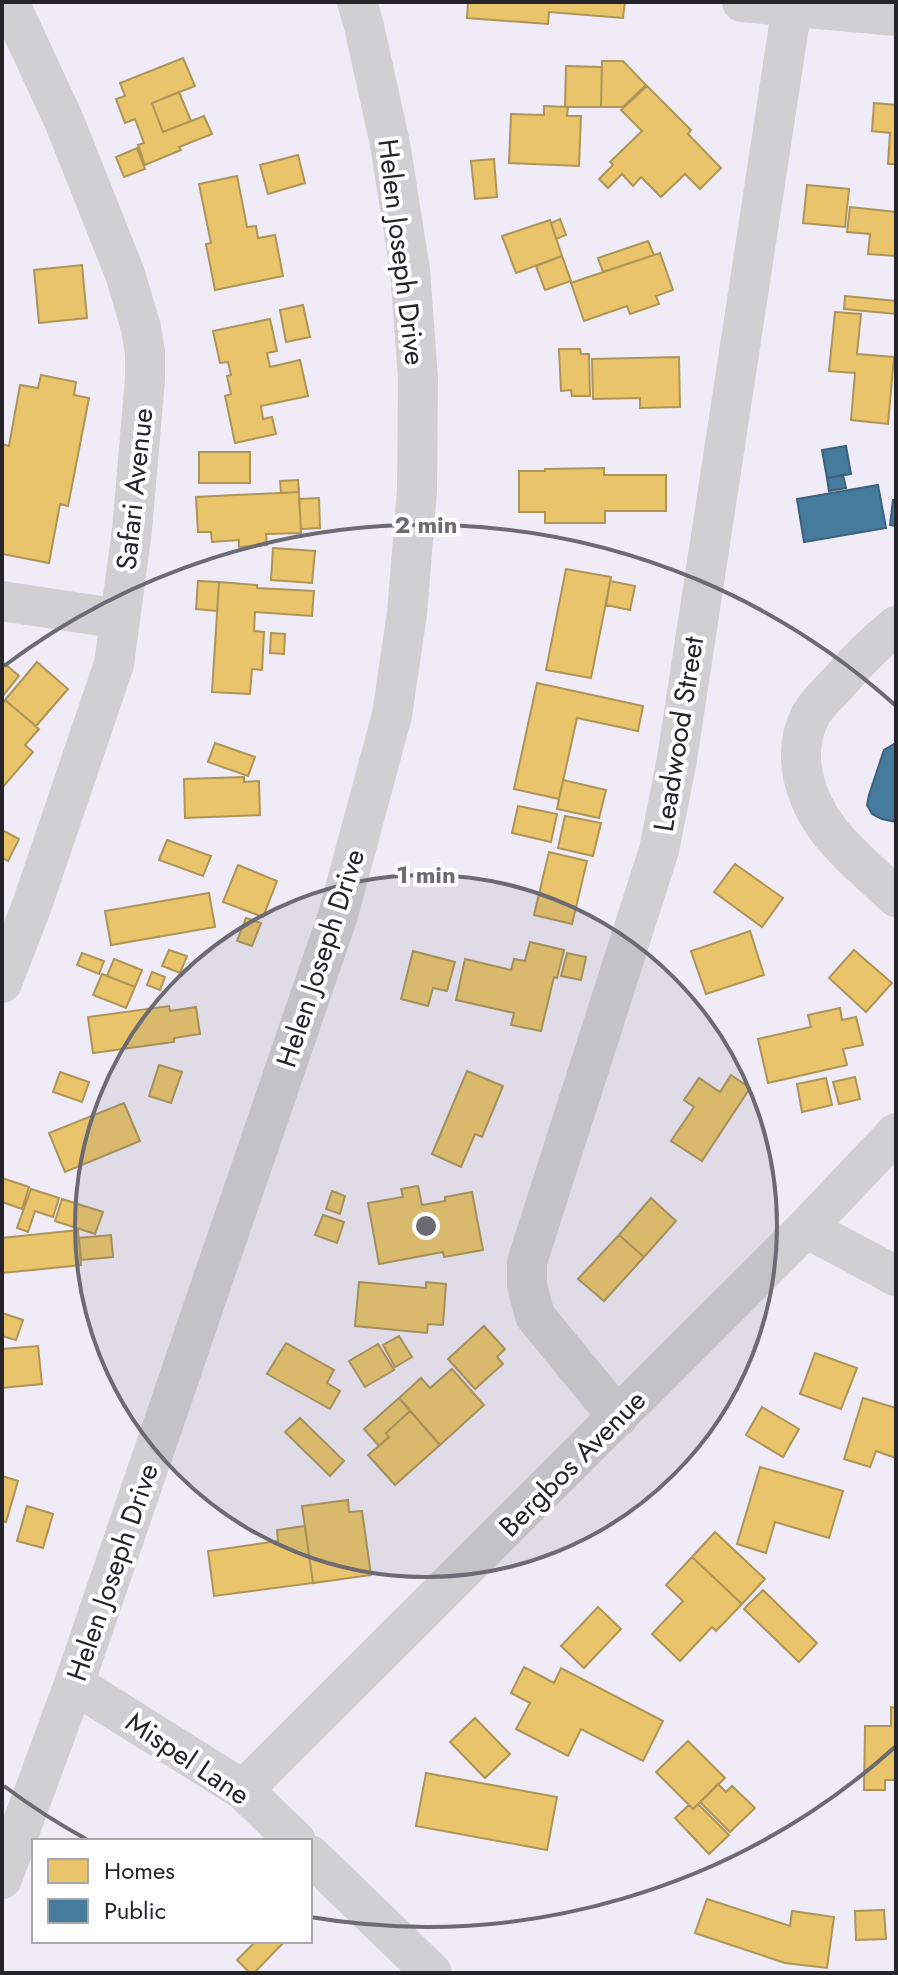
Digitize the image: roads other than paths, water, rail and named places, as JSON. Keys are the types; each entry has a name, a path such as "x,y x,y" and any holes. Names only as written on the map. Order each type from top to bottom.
{"street":[{"name":"Safari Avenue","path":"2,983 32,905 114,664 132,530 145,379 141,328 125,274 65,123 9,2"},
{"name":"Helen Joseph Drive","path":"2,1879 74,1684 338,915 392,715 407,613 417,491 418,378 408,256 390,144 357,2"},
{"path":"742,2 896,16"},
{"name":"Leadwood Street","path":"618,1417 535,1316 527,1285 527,1262 659,850 677,759 792,6"},
{"path":"2,601 120,619"},
{"path":"896,626 848,670 812,713 802,737 800,754 805,787 829,831 896,897"},
{"name":"Bergbos Avenue","path":"243,1790 806,1228 896,1133"},
{"path":"806,1228 896,1276"},
{"name":"Mispel Lane","path":"74,1684 243,1790 294,1839"},
{"path":"312,1857 432,1973"}]}
